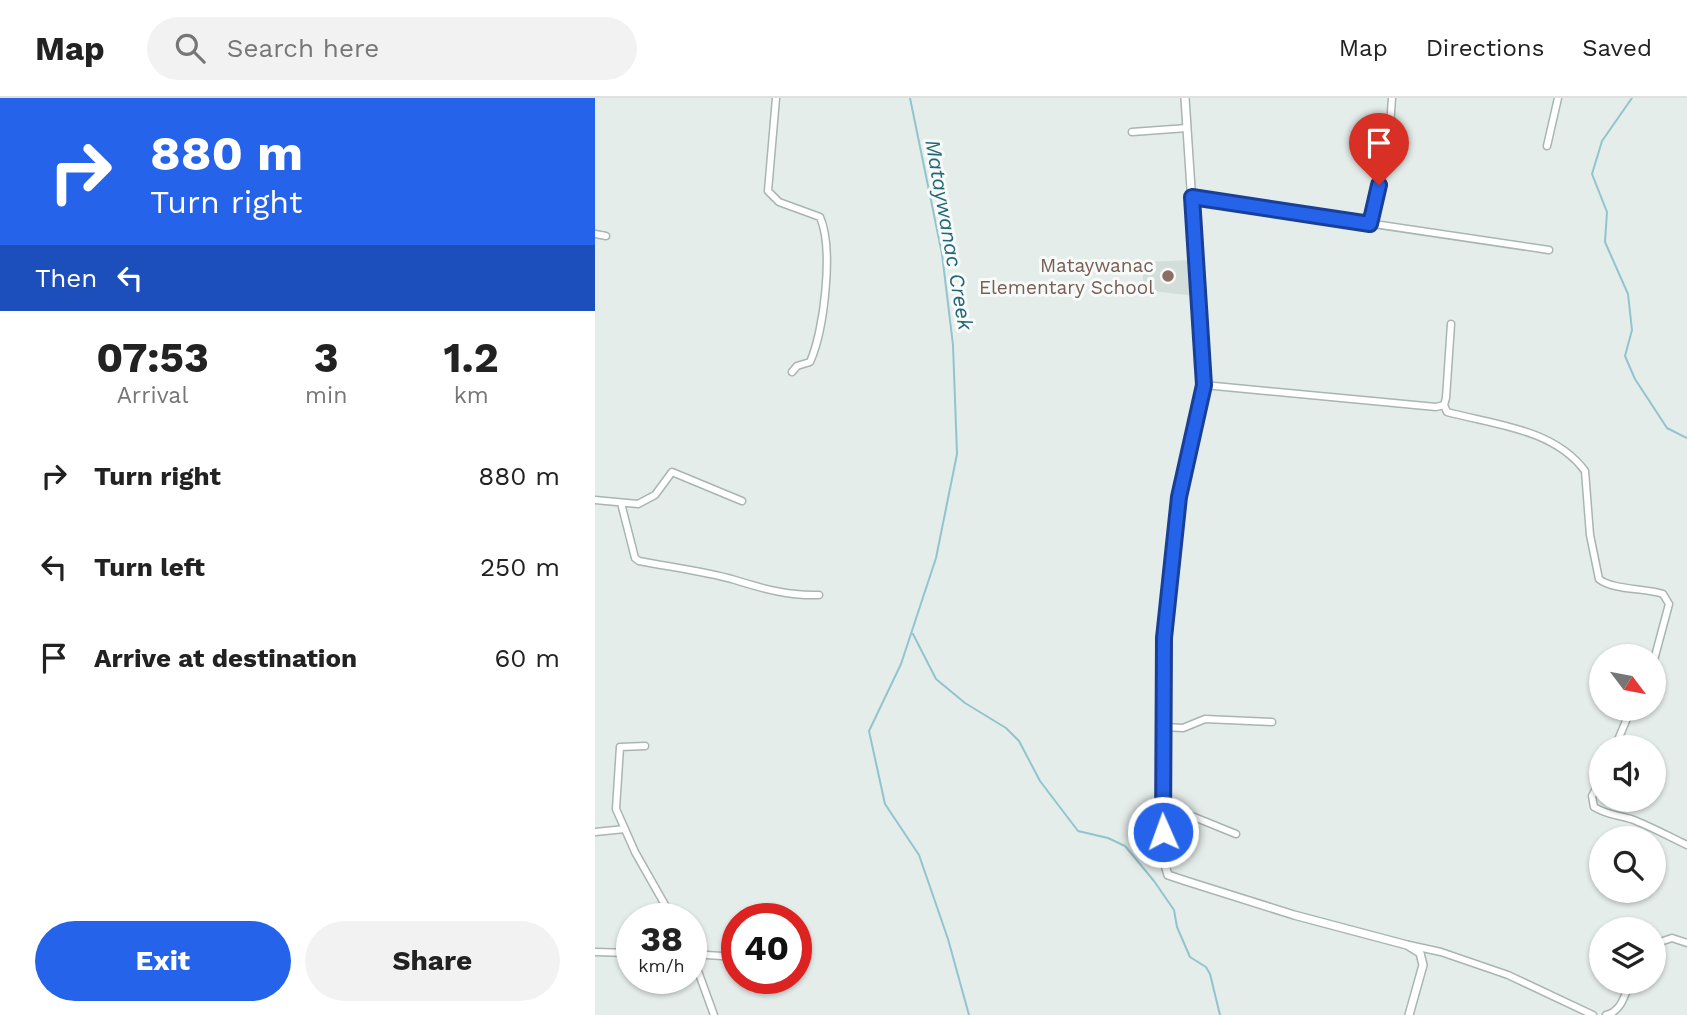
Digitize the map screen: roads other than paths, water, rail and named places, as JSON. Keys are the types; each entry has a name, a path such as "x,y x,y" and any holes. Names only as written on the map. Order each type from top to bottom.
{"street":[{"path":"776,98 768,191 779,202 820,218 825,241 822,305 813,357 810,362 797,366 792,372"},
{"path":"1185,98 1204,385 1176,524 1164,638 1162,804 1165,866 1168,874 1294,915 1407,946 1441,952 1508,975 1585,1015 1593,1015"},
{"path":"1370,224 1390,127 1392,98"},
{"path":"1547,146 1558,98"},
{"path":"1132,132 1187,128"},
{"path":"1192,197 1549,250"},
{"path":"595,234 606,236"},
{"path":"1451,324 1451,360 1444,405 1447,412 1511,427 1553,442 1581,466 1585,471 1590,535 1599,579 1604,583 1638,587 1663,594 1669,604 1658,644"},
{"path":"1204,385 1426,408 1444,405"},
{"path":"595,500 638,504 656,495 672,472 742,501"},
{"path":"621,503 635,558 639,561 734,580 760,590 800,596 820,595"},
{"path":"1164,727 1183,728 1205,719 1272,722"},
{"path":"645,746 620,747 616,809 664,903"},
{"path":"1162,804 1236,834"},
{"path":"1602,812 1611,817 1622,817 1643,824 1687,845"},
{"path":"595,832 625,830"},
{"path":"1666,939 1687,943"},
{"path":"1407,946 1420,953 1423,965 1409,1015"},
{"path":"595,952 616,953"},
{"path":"706,994 714,1015"},
{"path":"1606,1015 1620,1006 1625,994"}],"waterway":[{"name":"Mataywanac Creek","path":"910,98 942,254 953,345 957,454 936,558 901,664 869,731 885,804 919,855 948,939 969,1015"},
{"path":"1632,98 1602,141 1592,174 1607,212 1605,242 1628,294 1632,330 1625,356 1635,379 1667,428 1687,438"},
{"path":"913,634 936,679 965,703 1006,728 1019,741 1040,781 1078,831 1108,838 1125,846 1154,881 1174,910 1177,927 1190,957 1206,967 1210,974 1220,1015"}],"place":[{"name":"Mataywanac Elementary School","path":"1168,276"}]}
